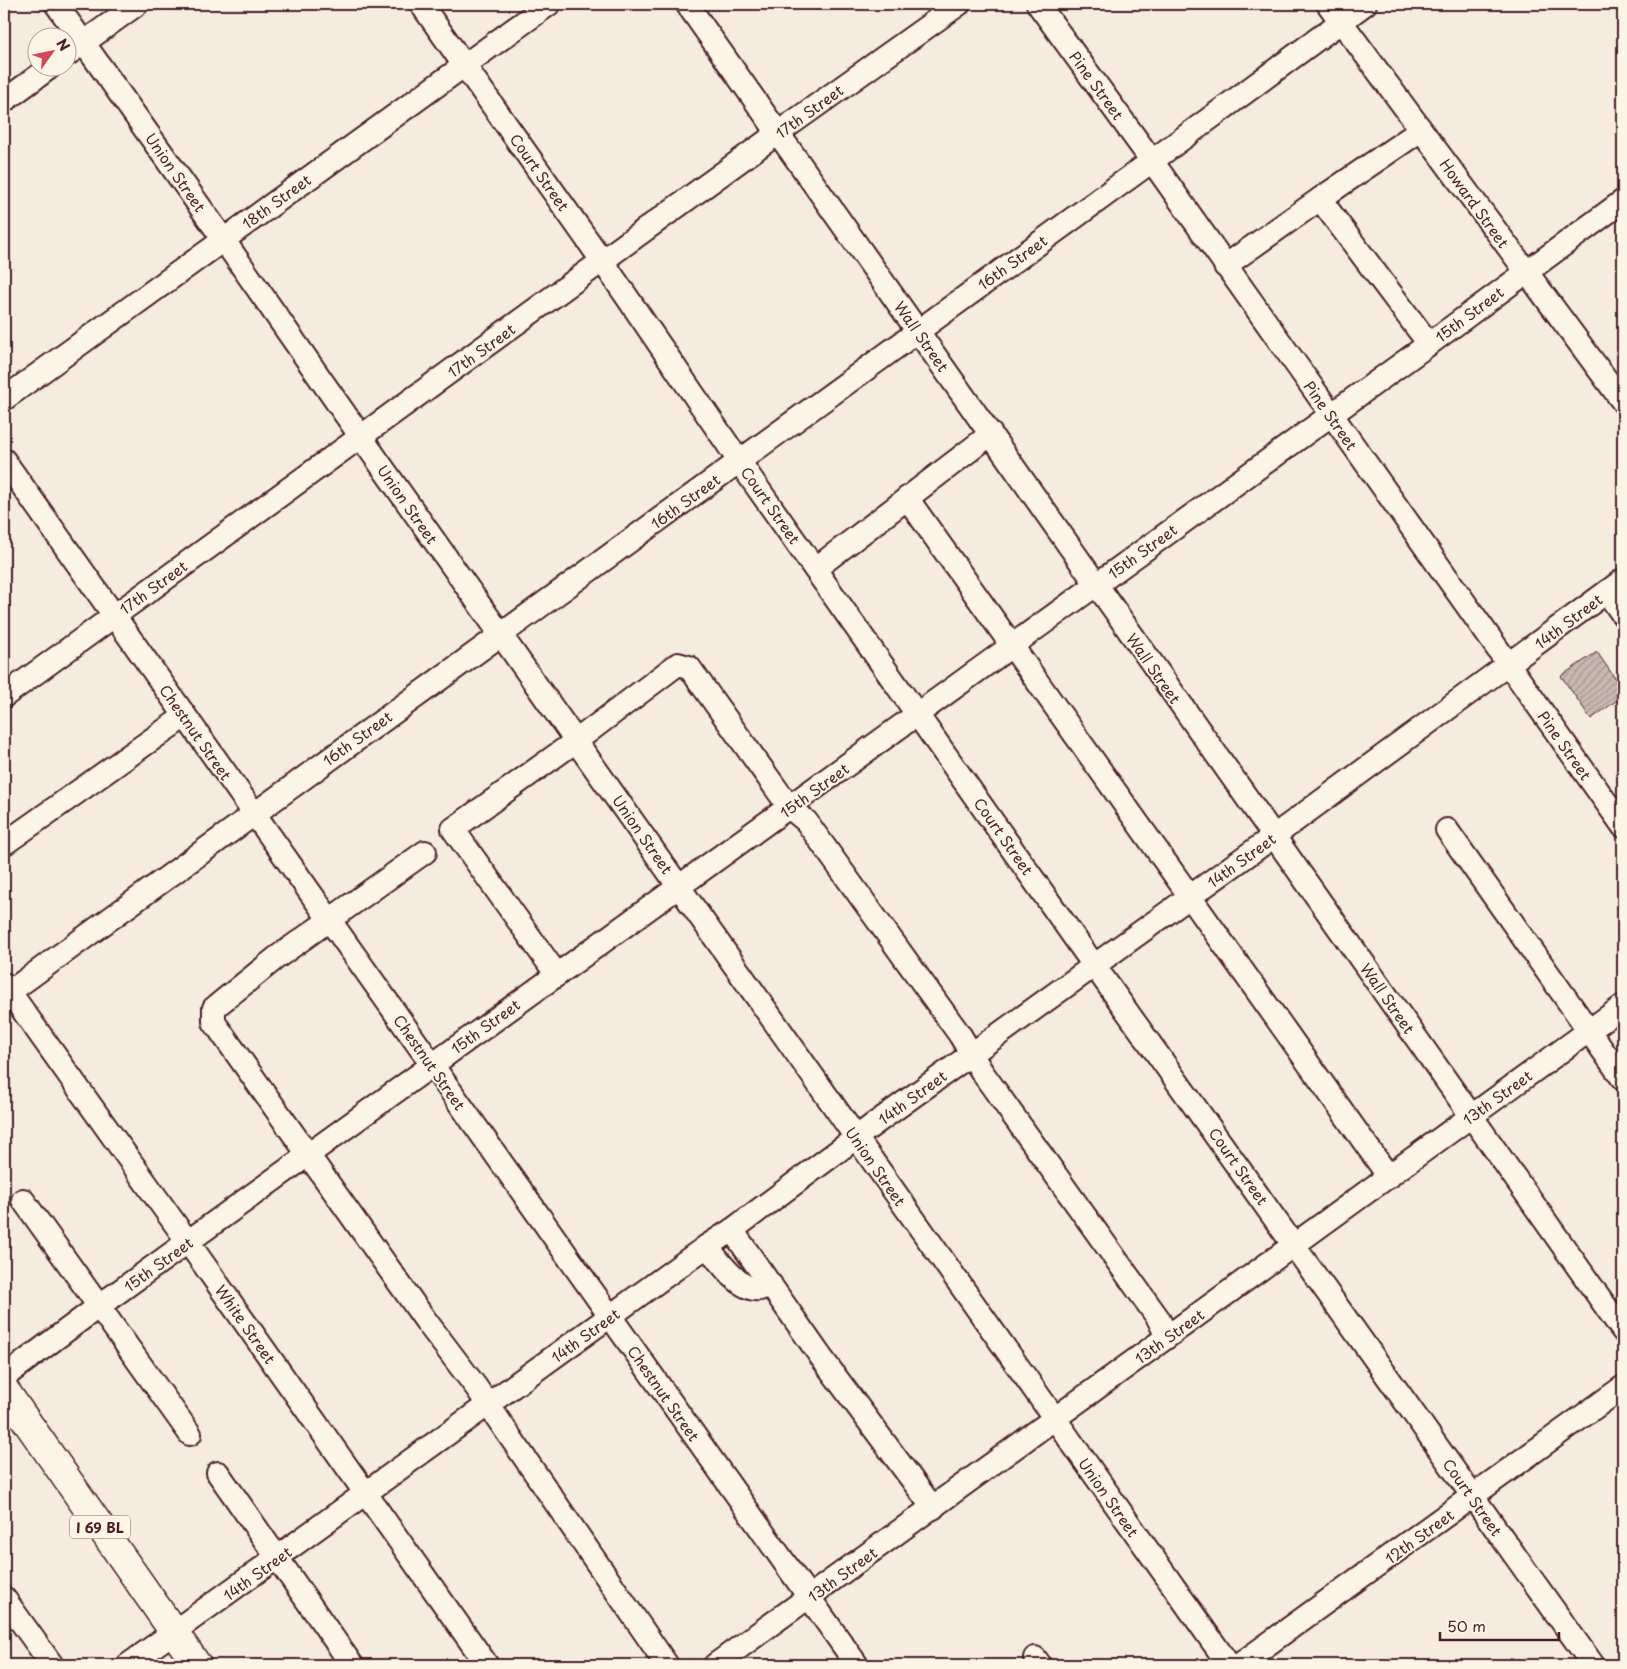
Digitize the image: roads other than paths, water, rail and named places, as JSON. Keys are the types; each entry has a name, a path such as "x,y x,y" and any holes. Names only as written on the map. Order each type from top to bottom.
{"main road":[{"name":"I 69 BL","path":"4,1389 196,1665"}],"street":[{"name":"Union Street","path":"56,4 66,28"},
{"path":"78,46 137,4"},
{"name":"Court Street","path":"421,4 603,262 815,569 1095,966 1593,1665"},
{"name":"18th Street","path":"4,399 549,4"},
{"name":"Wall Street","path":"687,4 1623,1331"},
{"name":"17th Street","path":"4,696 778,133 959,4"},
{"name":"Pine Street","path":"1038,4 1152,161 1623,826"},
{"name":"16th Street","path":"6,991 1152,161 1334,12 1365,4"},
{"name":"Howard Street","path":"1334,12 1623,402"},
{"name":"Union Street","path":"78,52 223,239 1054,1420 1229,1665"},
{"path":"4,101 35,78"},
{"path":"1225,266 1421,130"},
{"path":"1320,199 1429,344"},
{"name":"15th Street","path":"4,1377 98,1306 679,886 790,808 1010,645 1429,344 1623,201"},
{"path":"815,569 991,434"},
{"name":"Chestnut Street","path":"4,460 856,1665"},
{"path":"907,498 1389,1177"},
{"path":"1615,586 1623,615"},
{"name":"14th Street","path":"128,1665 707,1246 732,1230 1615,586"},
{"path":"556,975 453,829 576,741 678,664 689,666 790,808 806,821 960,1035 994,1088 1158,1318 1167,1337"},
{"path":"4,844 185,716"},
{"path":"1447,830 1623,1079"},
{"path":"425,852 276,958 214,1008 214,1022 487,1405 668,1665"},
{"name":"White Street","path":"6,991 188,1242 487,1665"},
{"name":"13th Street","path":"715,1665 1623,1006"},
{"path":"22,1200 190,1434"},
{"path":"732,1230 821,1357 933,1508"},
{"path":"707,1246 718,1261 742,1286 758,1290 771,1285"},
{"name":"12th Street","path":"1239,1665 1623,1387"},
{"path":"218,1473 352,1665"},
{"path":"4,1598 52,1665"}]}
